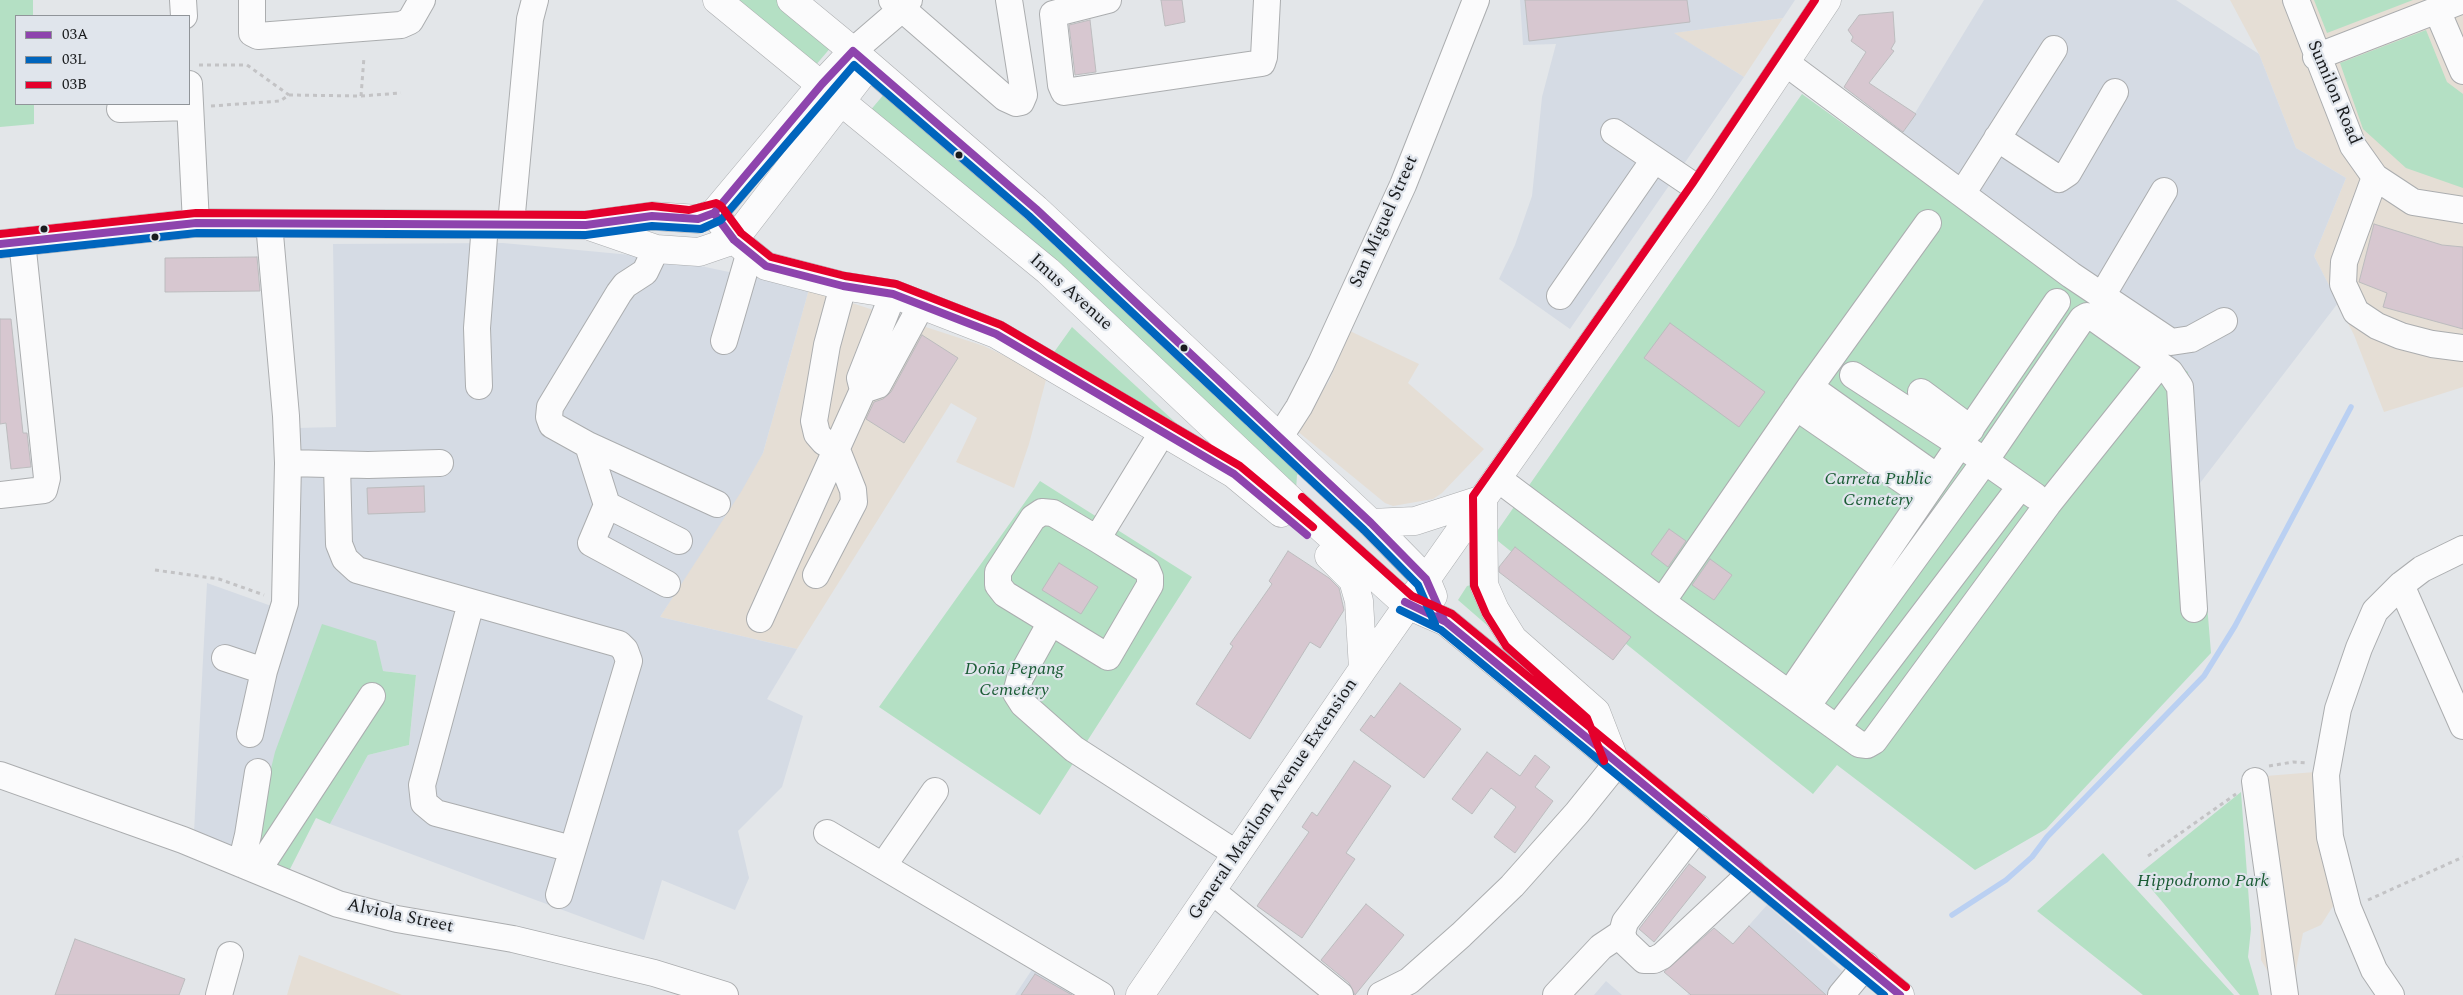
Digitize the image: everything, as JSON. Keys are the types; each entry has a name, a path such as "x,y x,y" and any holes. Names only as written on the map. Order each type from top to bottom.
{"main road":[{"name":"Imus Avenue","path":"718,0 1048,271 1295,504 1407,605 1444,620"},
{"path":"791,0 1036,209 1371,524 1426,579 1444,620 1866,965 1900,995"},
{"name":"General Maxilom Avenue Extension","path":"1140,995 1407,605 1700,190 1827,0"},
{"path":"11,242 196,223 586,225 652,216 690,220 714,213 831,92 861,58"},
{"path":"742,247 831,92"},
{"path":"714,213 742,247 766,266 843,286 893,294 996,334 1234,474 1307,534 1353,580 1359,601 1363,669"},
{"path":"586,225 656,249 699,252 742,247"},
{"path":"1371,524 1416,521 1490,488 1484,585 1495,610 1513,638 1596,712 1616,760"},
{"path":"1295,504 1298,522 1307,534"}],"street":[{"path":"183,0 184,15"},
{"path":"252,0 252,32 258,36 401,25 410,21 422,0"},
{"path":"479,386 477,328 498,224 530,18 535,0"},
{"path":"861,58 877,32 901,3 1005,98 1016,103 1021,102 1024,95 1009,0"},
{"path":"1108,0 1053,14 1061,85 1064,92 1262,63 1268,0"},
{"name":"San Miguel Street","path":"1279,438 1299,407 1321,364 1403,185 1476,0"},
{"name":"Sumilon Road","path":"2296,0 2316,57 2352,146 2375,177 2413,202 2463,210"},
{"path":"2316,57 2463,0"},
{"path":"2437,10 2463,71"},
{"path":"1962,194 2054,49"},
{"path":"1786,63 2102,296 2171,342 2191,339 2224,321"},
{"path":"1998,138 2060,179 2068,173 2115,92"},
{"path":"190,96 196,223"},
{"path":"120,109 142,105"},
{"path":"1614,132 1700,190"},
{"path":"1560,296 1654,160"},
{"path":"2375,177 2344,262 2343,284 2356,312 2377,326 2401,336 2432,344 2463,348"},
{"path":"2102,296 2164,191"},
{"path":"250,734 264,671 285,603 288,463 286,416 269,223"},
{"path":"1662,602 1803,397 1928,223"},
{"path":"0,495 44,490 47,478 11,242"},
{"path":"724,341 742,247"},
{"path":"656,249 645,272 626,285 619,293 550,407 548,417 552,425 588,445 717,504"},
{"path":"816,575 854,502 853,490 837,450 824,442 817,434 814,421 827,345 843,286"},
{"path":"760,619 863,390 860,378 893,294"},
{"path":"1798,700 1930,486 2057,302"},
{"path":"863,390 878,385 922,304"},
{"path":"1798,700 1985,461 2082,319 2087,316 2094,318 2170,372 2180,387 2194,609"},
{"path":"1490,488 1662,602 1858,744 1867,745 1874,741 2048,504 2159,365"},
{"path":"1853,375 1965,437"},
{"path":"1921,392 1965,437 1985,461 2020,487 2048,504"},
{"path":"1803,397 1930,486"},
{"path":"1097,539 1162,433"},
{"path":"588,445 607,505 591,543 667,584"},
{"path":"288,463 337,465 440,464"},
{"path":"337,465 340,544 345,559 357,570 618,644 625,650 629,662 559,895"},
{"path":"1837,728 2020,487"},
{"path":"607,505 679,541"},
{"path":"1042,512 1053,513 1097,539 1147,570 1150,577 1150,585 1108,657 1051,622 1005,594 998,585 998,572 1033,518 1042,512"},
{"path":"2391,995 2374,970 2348,908 2330,837 2326,775 2338,710 2359,648 2375,611 2401,585 2422,569 2463,549"},
{"path":"2401,585 2463,726"},
{"path":"471,602 422,785 424,803 436,813 572,849"},
{"path":"1051,622 1020,678 1016,693 1023,704 1074,749 1237,854"},
{"path":"225,658 264,671"},
{"path":"250,867 372,696"},
{"path":"1381,995 1409,981 1512,886 1577,813 1616,760"},
{"path":"250,867 248,835 258,772"},
{"name":"Alviola Street","path":"0,774 183,840 338,904 366,912 513,939 654,973 725,995"},
{"path":"2255,781 2285,995"},
{"path":"883,866 935,792"},
{"path":"1698,827 1625,922 1622,933 1625,942 1644,960 1654,960 1662,956 1752,872"},
{"path":"827,833 1101,995"},
{"path":"1212,891 1340,995"},
{"path":"1556,995 1601,947 1622,933"},
{"path":"219,995 230,955"},
{"path":"1840,995 1866,965"}],"path":[{"path":"361,96 364,57"},
{"path":"190,65 247,65 289,95"},
{"path":"190,96 280,101 289,95 361,96 401,93"},
{"path":"156,570 219,579 285,603"},
{"path":"2348,908 2463,857"}],"shaded area":[{"path":"1520,0 1795,0 1783,18 1674,33 1744,77 1570,329 1499,279 1515,245 1532,196 1542,97 1556,44 1523,45"},
{"path":"1984,0 2176,0 2259,54 2296,148 2346,178 2314,256 2338,303 2197,487 1887,159"},
{"path":"2230,0 2463,0 2463,387 2384,412 2354,335 2314,256 2346,178 2296,148 2259,54"},
{"path":"1783,18 1744,77 1673,33"},
{"path":"503,243 663,258 809,289 763,453 741,492 660,617 797,649 767,699 803,716 782,787 738,831 749,878 735,910 662,880 644,940 330,824 368,755 409,745 416,675 383,671 250,855 194,832 207,583 291,613 298,428 336,427 333,244"},
{"path":"809,289 984,346 1047,376 1029,444 1014,488 956,462 977,418 951,403 797,649 660,617 763,453"},
{"path":"1350,331 1419,364 1408,383 1484,449 1442,493 1433,499 1393,506 1385,503 1296,430 1329,381"},
{"path":"2315,772 2335,903 2321,925 2303,933 2291,995 2280,992 2261,960 2258,786 2266,776"},
{"path":"1767,905 1859,986 1852,995 1687,995"},
{"path":"299,955 402,995 287,995"},
{"path":"1037,962 1085,995 1015,995"},
{"path":"1606,981 1622,995 1594,995"}],"green space":[{"path":"0,0 33,0 33,15 15,15 15,105 34,105 34,124 0,127"},
{"path":"718,0 791,0 838,39 809,73"},
{"path":"2314,0 2413,0 2327,33"},
{"path":"2426,30 2447,82 2463,94 2463,188 2406,168 2363,129 2340,63"},
{"path":"891,86 1308,464 1297,475 1295,504 863,119"},
{"name":"Carreta Public Cemetery","path":"1802,94 2188,372 2211,653 2046,829 1975,870 1837,765 1813,794 1493,537"},
{"path":"1072,327 1227,470 1052,355"},
{"name":"Doña Pepang Cemetery","path":"1040,481 1192,577 1040,815 879,707"},
{"path":"1471,585 1496,633 1458,600 1467,586"},
{"path":"322,624 376,641 383,671 416,675 409,745 368,755 330,824 316,818 289,871 250,855 275,752"},
{"name":"Hippodromo Park","path":"2241,792 2251,929 2248,957 2259,995 2240,995 2139,874"},
{"path":"2103,853 2234,995 2143,995 2037,911"}],"building":[{"path":"1161,0 1182,0 1185,22 1165,26"},
{"path":"1525,0 1687,0 1690,22 1529,41"},
{"path":"1893,12 1895,42 1891,49 1894,51 1869,83 1916,114 1903,132 1844,87 1866,52 1851,41 1853,37 1848,30 1859,15"},
{"path":"1090,20 1096,72 1075,75 1069,25"},
{"path":"2374,224 2442,245 2463,247 2463,329 2383,307 2387,293 2359,282"},
{"path":"257,257 260,291 165,292 165,258"},
{"path":"0,319 11,319 23,433 27,433 31,467 11,469 6,423 0,424"},
{"path":"1670,323 1765,392 1739,427 1644,358"},
{"path":"922,335 958,358 904,443 866,419 874,402 883,399 891,392"},
{"path":"424,486 425,512 368,514 367,488"},
{"path":"1669,529 1686,541 1668,567 1651,554"},
{"path":"1515,547 1631,637 1613,660 1499,572 1499,567"},
{"path":"1288,551 1329,578 1339,588 1344,610 1320,648 1310,642 1250,739 1196,704 1233,646 1230,644 1272,584 1269,581"},
{"path":"1710,559 1732,575 1714,600 1692,585"},
{"path":"1059,563 1098,587 1081,614 1042,590"},
{"path":"1400,683 1461,729 1424,778 1360,730 1371,715 1374,718"},
{"path":"1487,752 1520,776 1535,755 1550,767 1535,787 1553,801 1515,853 1494,837 1516,807 1491,788 1472,814 1452,799"},
{"path":"1354,761 1391,786 1346,853 1355,859 1302,938 1257,906 1309,832 1302,827 1312,812 1317,816"},
{"path":"1689,864 1706,877 1654,942 1639,929"},
{"path":"1366,904 1404,935 1355,995 1349,983 1321,960"},
{"path":"1749,926 1826,995 1691,995 1664,972 1714,928 1733,944"},
{"path":"75,939 185,979 179,995 55,995"},
{"path":"1035,974 1072,995 1021,995"}],"waterway":[{"path":"1952,915 2006,880 2032,857 2047,837 2204,676 2235,626 2351,407"}],"transit line":[{"name":"03B","path":"1604,761 1587,718 1506,646 1486,614 1474,586 1473,496 1692,184 1815,0"},
{"name":"03A","path":"0,244 196,223 586,225 652,216 698,219 714,213 822,84 853,51 1036,209 1371,523 1426,579 1444,620"},
{"name":"03L","path":"1,254 197,233 586,235 652,226 701,229 721,220 854,65 1029,216 1364,530 1418,585 1435,624"},
{"name":"03B","path":"0,234 196,213 585,215 652,206 689,210 716,203 721,206 741,233 771,257 845,276 896,284 1001,325 1240,466 1313,527"},
{"name":"03A","path":"714,213 734,240 766,266 843,286 893,294 996,334 1234,474 1307,535"},
{"name":"03B","path":"1302,497 1412,596 1452,614 1906,987"},
{"name":"03A","path":"1405,602 1446,622 1900,995"},
{"name":"03L","path":"1400,610 1441,630 1884,995"}]}
